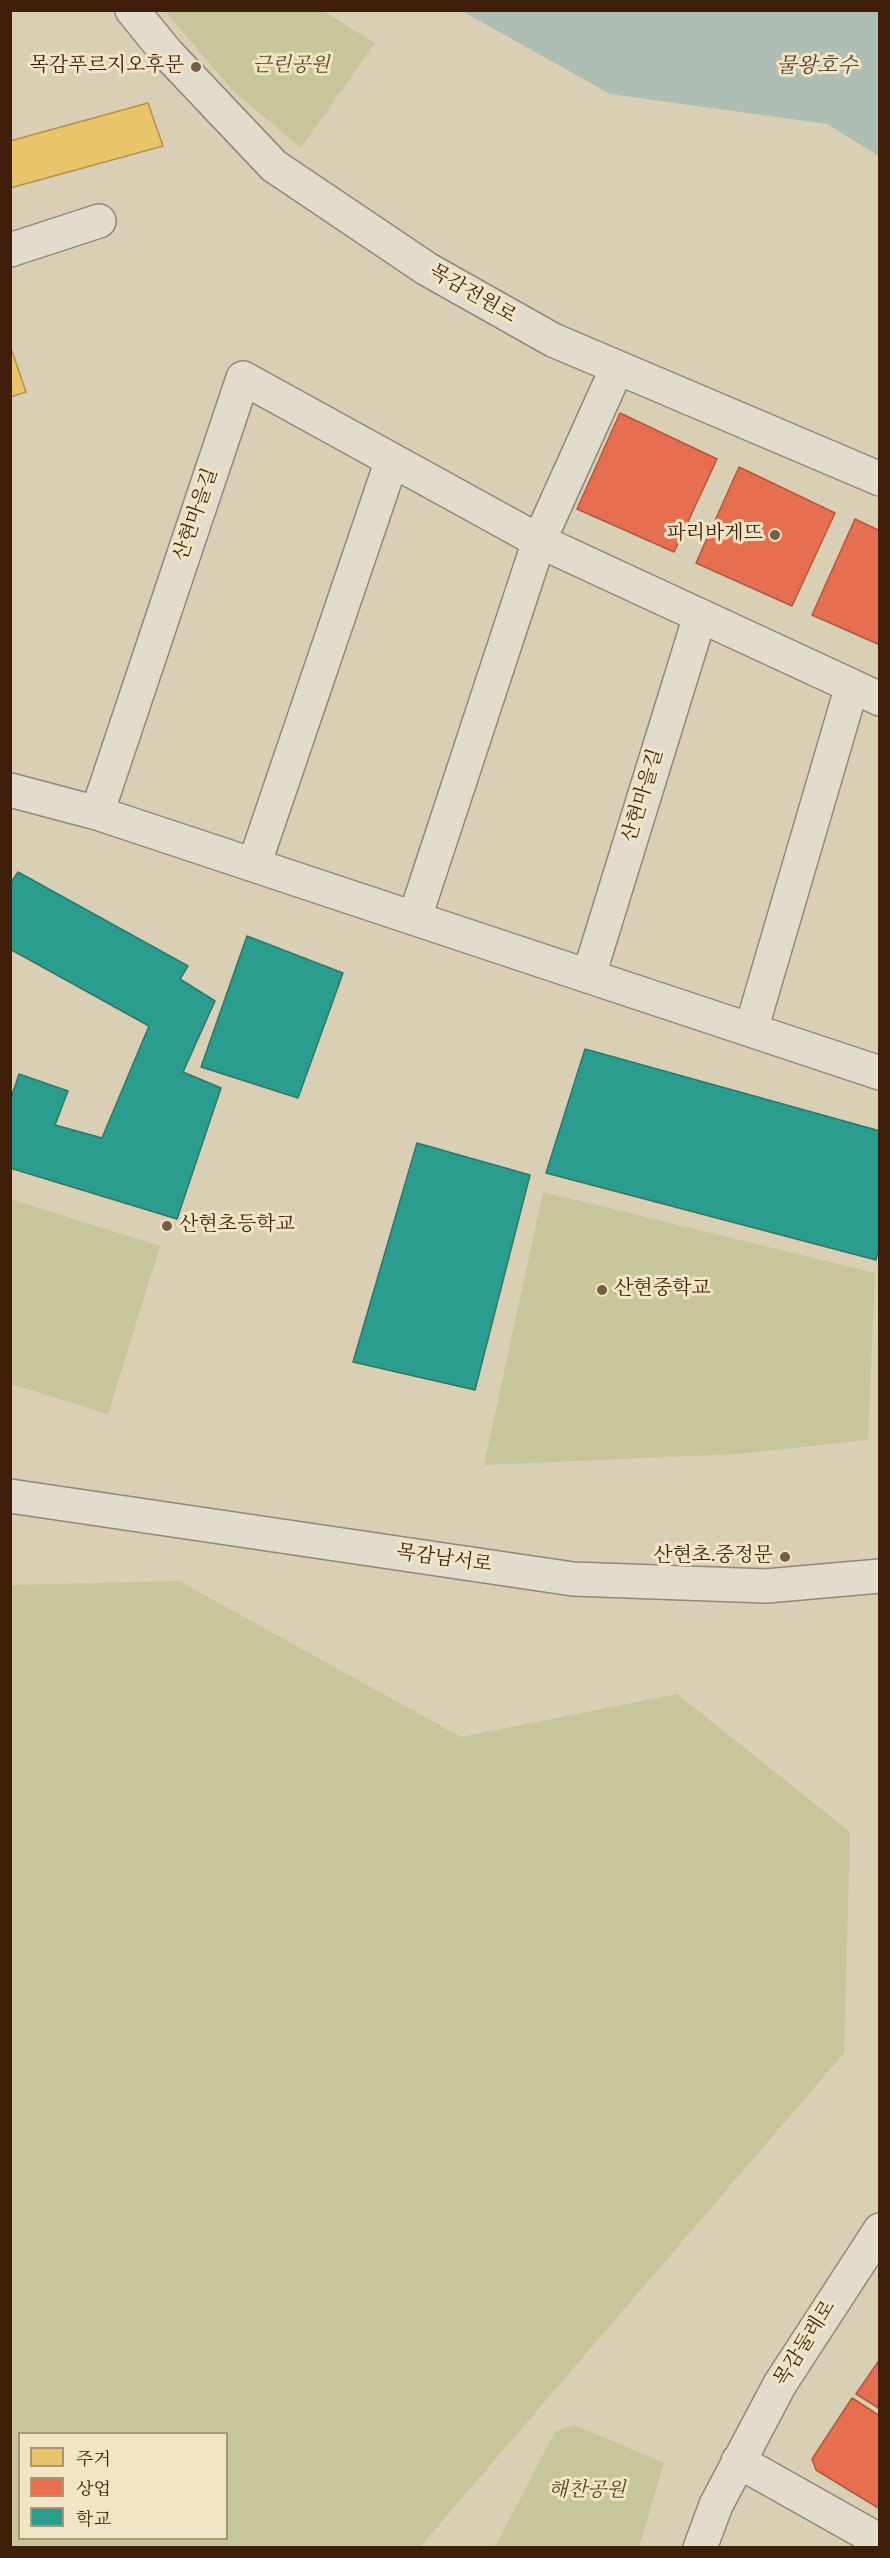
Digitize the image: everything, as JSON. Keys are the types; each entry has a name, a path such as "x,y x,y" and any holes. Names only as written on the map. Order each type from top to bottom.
{"street":[{"name":"목감전원로","path":"132,10 167,53 274,166 427,269 553,340 879,479"},
{"path":"10,250 99,221"},
{"path":"415,917 539,541 617,368"},
{"name":"산현마을길","path":"97,813 243,378 539,541 866,693 751,1030"},
{"path":"254,866 392,460"},
{"name":"산현마을길","path":"589,975 700,616"},
{"path":"10,790 97,813 879,1073"},
{"name":"목감남서로","path":"10,1496 573,1580 766,1586 879,1576"},
{"name":"목감둘레로","path":"700,2547 716,2505 780,2384 879,2230"},
{"path":"738,2461 879,2541"}],"green space":[{"name":"근린공원","path":"165,11 323,11 375,43 301,148 234,92"},
{"path":"543,1192 875,1273 868,1440 737,1454 484,1465"},
{"path":"10,1199 160,1246 108,1414 11,1384"},
{"path":"179,1581 461,1737 677,1694 850,1832 844,2053 420,2547 11,2547 11,1585"},
{"name":"해찬공원","path":"574,2425 664,2463 639,2547 495,2547 555,2432"}],"water":[{"name":"물왕호수","path":"462,11 879,11 879,156 827,124 610,94"}],"building: 주거":[{"path":"148,103 163,146 10,188 10,141"},
{"path":"10,345 26,392 10,397"}],"building: 상업":[{"path":"620,413 717,459 674,552 577,509"},
{"path":"739,467 835,513 792,606 696,563"},
{"path":"855,519 880,531 880,645 812,615"},
{"path":"880,2359 880,2409 856,2394"},
{"path":"852,2398 880,2416 880,2509 816,2470 812,2459"}],"building: 학교":[{"path":"18,872 188,966 180,979 215,1001 183,1072 221,1088 177,1219 10,1168 10,1101 19,1074 68,1091 55,1125 102,1138 149,1026 10,949 10,884"},
{"path":"247,936 343,973 298,1098 201,1067"},
{"path":"585,1049 880,1131 880,1243 876,1260 546,1173"},
{"path":"417,1143 530,1175 475,1390 353,1362"}],"place":[{"name":"목감푸르지오후문","path":"196,67"},
{"name":"파리바게뜨","path":"775,535"},
{"name":"산현초등학교","path":"167,1226"},
{"name":"산현중학교","path":"602,1290"},
{"name":"산현초.중정문","path":"785,1557"}]}
